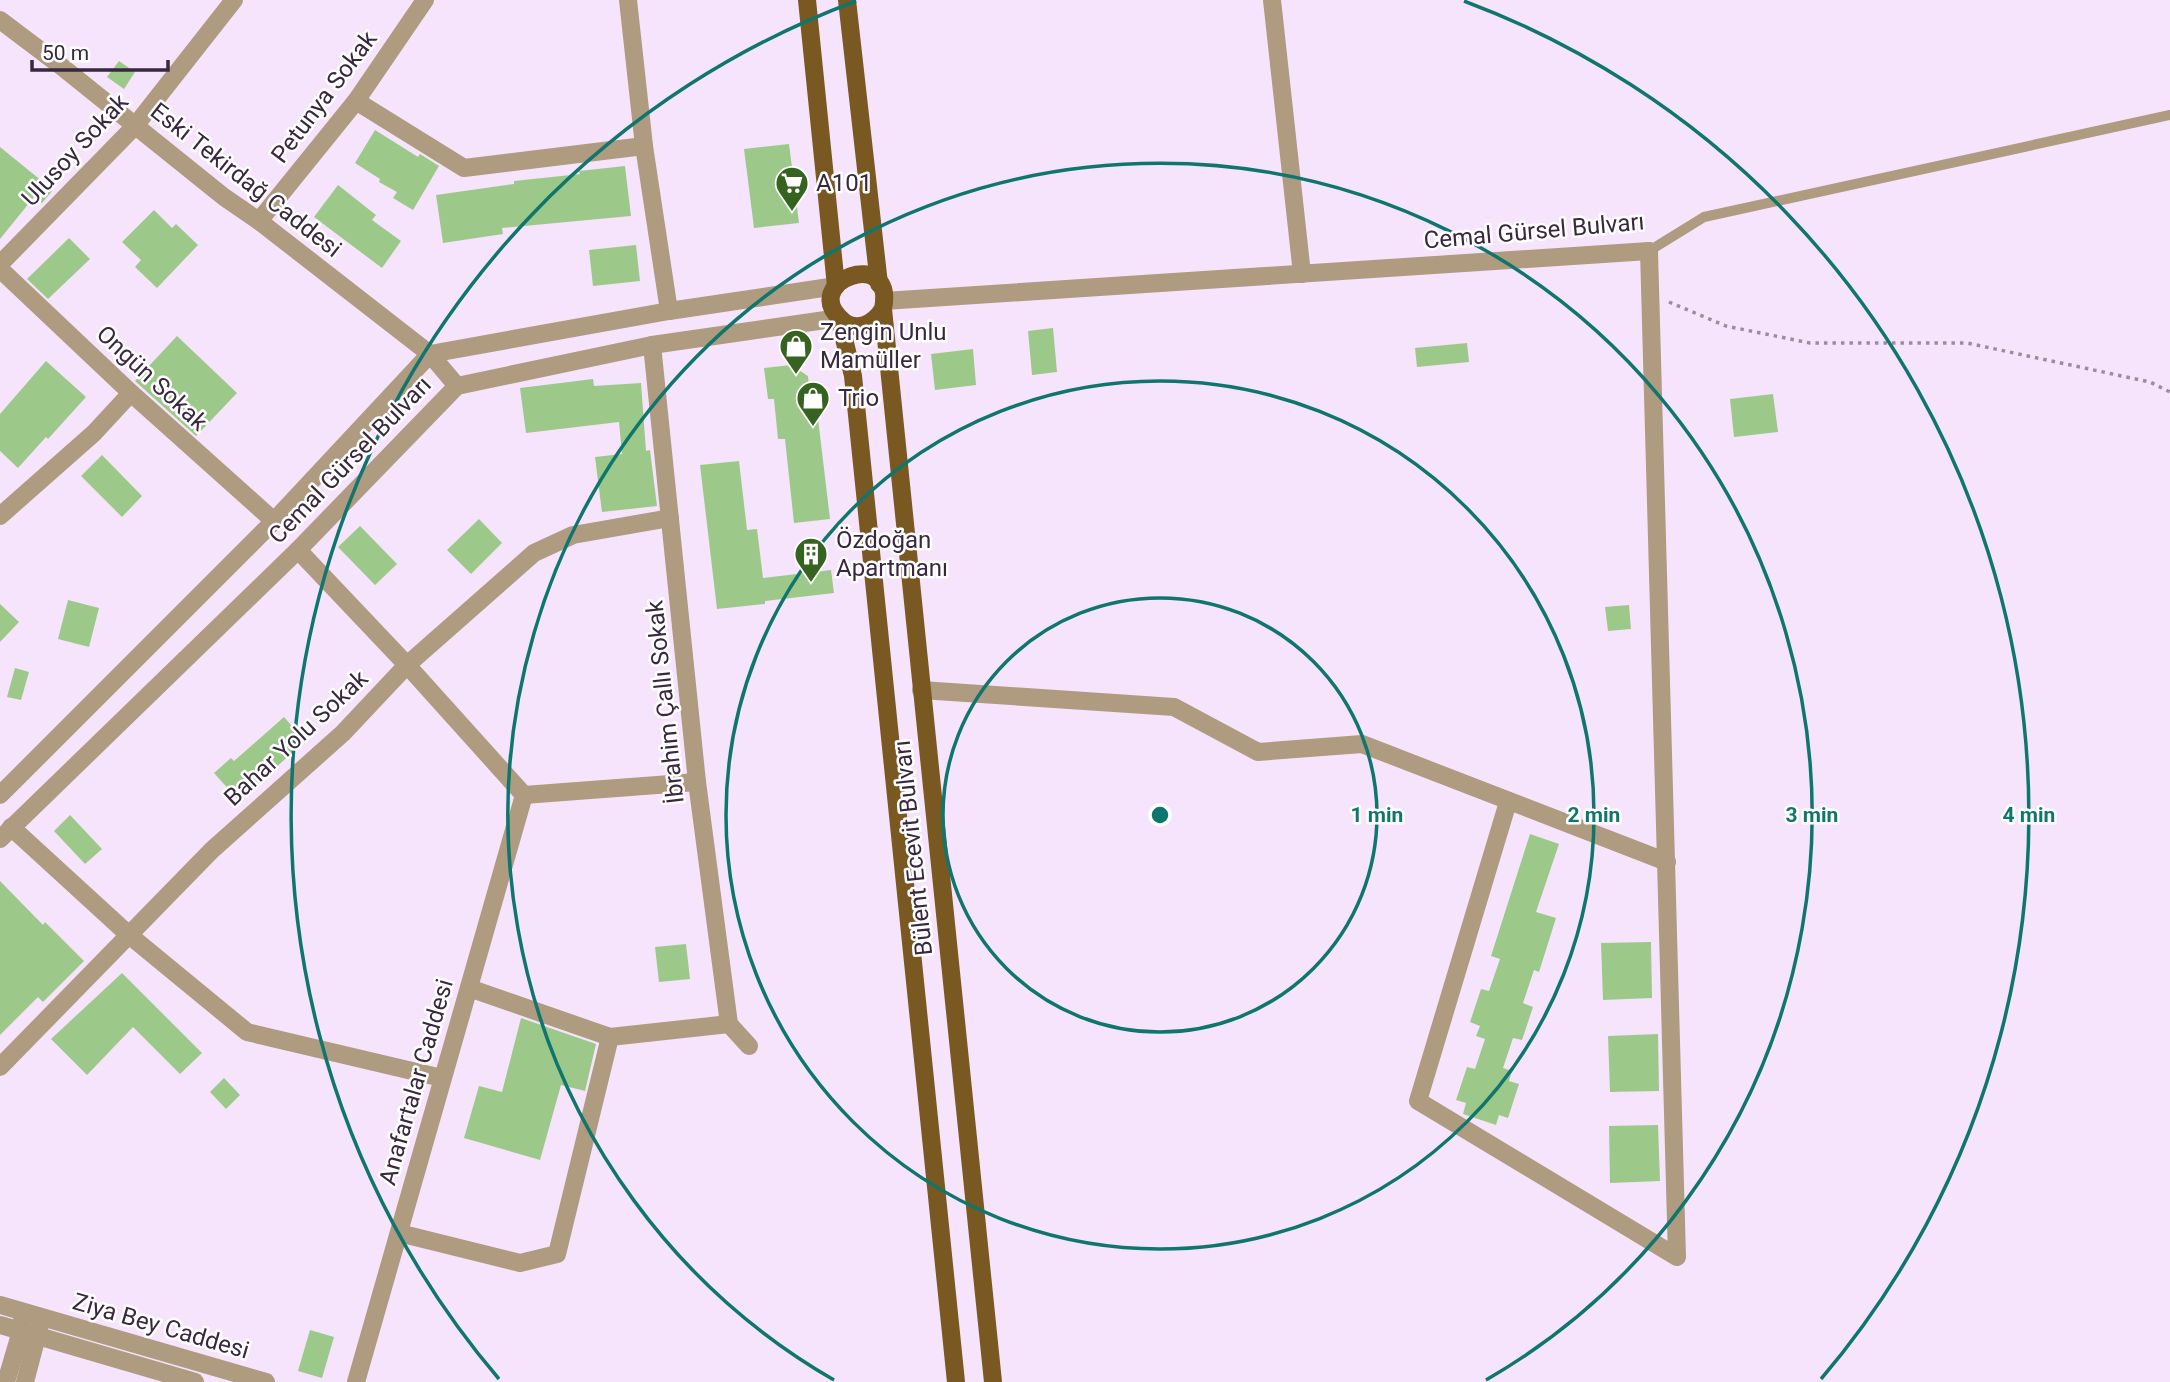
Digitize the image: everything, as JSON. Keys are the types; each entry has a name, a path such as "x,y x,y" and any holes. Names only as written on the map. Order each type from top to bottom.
{"main road":[{"path":"807,0 836,286 832,303 839,318 853,376 956,1382"},
{"name":"Bülent Ecevit Bulvarı","path":"847,0 882,298 993,1382"},
{"path":"836,286 849,275 857,273 873,278 882,298 872,323 855,326 839,318"}],"street":[{"name":"Ulusoy Sokak","path":"0,266 135,125 234,0"},
{"name":"Petunya Sokak","path":"259,221 356,101 425,0"},
{"path":"628,0 644,146 669,311"},
{"path":"1272,0 1302,274"},
{"name":"Eski Tekirdağ Caddesi","path":"0,20 224,197 259,221 430,354 457,386"},
{"path":"356,101 464,168 644,146"},
{"path":"1508,802 1418,1101 1677,1257 1649,251"},
{"name":"Cemal Gürsel Bulvarı","path":"882,298 1649,251"},
{"name":"Ongün Sokak","path":"0,266 131,393 274,521"},
{"name":"Cemal Gürsel Bulvarı","path":"0,795 274,521 430,354 669,311 836,286"},
{"name":"Cemal Gürsel Bulvarı","path":"6,833 298,550 457,386 652,345 839,318"},
{"name":"İbrahim Çallı Sokak","path":"652,345 697,782 729,1024"},
{"path":"0,516 94,433 131,393"},
{"name":"Bahar Yolu Sokak","path":"0,1067 212,850 343,733 407,665 534,553 573,534 670,518"},
{"path":"298,550 407,665 524,795 697,782"},
{"path":"921,690 1174,707 1258,752 1362,744 1667,862"},
{"name":"Anafartalar Caddesi","path":"356,1382 524,795"},
{"path":"6,833 247,1032 442,1078"},
{"path":"468,988 610,1037 729,1024 749,1046"},
{"path":"399,1233 520,1263 557,1254 610,1037"},
{"name":"Ziya Bey Caddesi","path":"0,1305 266,1382"},
{"path":"23,1312 29,1333 24,1382"},
{"name":"Ziya Bey Caddesi","path":"29,1333 42,1317"},
{"name":"Ziya Bey Caddesi","path":"0,1325 195,1382"},
{"path":"6,1382 29,1333"}],"lane":[{"name":"Cemal Gürsel Bulvarı","path":"1649,251 1704,217 2170,115"}],"path":[{"path":"1651,295 1726,326 1810,342 1967,343 2150,382 2170,392"}],"building":[{"path":"119,61 135,72 124,89 107,77"},
{"path":"375,130 418,157 420,154 439,166 413,210 393,198 397,192 355,163"},
{"path":"789,144 799,223 754,228 744,149"},
{"path":"0,147 53,190 42,203 34,197 0,239"},
{"path":"625,166 631,216 502,228 503,234 443,243 436,195"},
{"path":"338,185 376,215 372,220 401,241 382,268 314,217"},
{"path":"154,210 172,228 176,224 198,245 157,288 135,267 141,260 122,242"},
{"path":"69,238 90,259 48,299 27,279"},
{"path":"636,245 640,281 593,286 589,250"},
{"path":"1053,328 1057,372 1032,375 1028,331"},
{"path":"177,336 237,393 196,436 135,381"},
{"path":"1467,343 1469,362 1417,367 1415,348"},
{"path":"973,349 976,385 935,390 931,354"},
{"path":"46,361 86,397 18,468 0,451 0,414"},
{"path":"791,365 808,376 811,411 817,410 830,519 794,523 785,439 778,439 774,399 768,399 764,368"},
{"path":"593,379 594,386 641,383 646,451 650,450 657,506 602,512 595,457 622,454 619,422 526,433 520,388"},
{"path":"1773,394 1778,432 1734,437 1730,399"},
{"path":"102,455 142,496 122,517 81,476"},
{"path":"739,461 747,530 757,529 763,578 831,570 834,593 717,609 700,465"},
{"path":"479,519 502,543 471,574 447,550"},
{"path":"360,526 397,564 375,585 338,547"},
{"path":"68,600 99,608 89,647 58,639"},
{"path":"0,604 19,622 0,642"},
{"path":"1629,605 1631,629 1608,631 1605,607"},
{"path":"15,668 29,672 21,700 7,697"},
{"path":"284,717 305,741 239,801 214,773 231,758 234,761"},
{"path":"70,815 102,849 85,864 54,831"},
{"path":"1530,834 1559,844 1536,912 1556,918 1539,972 1534,970 1523,1003 1533,1007 1522,1040 1513,1038 1503,1068 1512,1071 1509,1081 1519,1084 1508,1118 1499,1115 1496,1125 1463,1114 1466,1103 1456,1100 1467,1067 1475,1069 1485,1039 1476,1036 1480,1026 1470,1022 1481,989 1489,991 1500,959 1491,956"},
{"path":"0,881 43,925 45,922 84,961 43,1002 38,997 0,1035"},
{"path":"1651,942 1652,998 1603,1000 1601,943"},
{"path":"686,944 690,979 659,982 655,947"},
{"path":"122,973 202,1053 180,1074 133,1027 87,1075 51,1039"},
{"path":"521,1018 596,1044 585,1091 561,1085 540,1160 464,1138 479,1086 502,1092"},
{"path":"1658,1034 1659,1091 1610,1092 1608,1036"},
{"path":"224,1078 240,1095 226,1109 210,1092"},
{"path":"1658,1125 1660,1181 1610,1183 1609,1126"},
{"path":"310,1330 334,1337 322,1378 298,1371"}],"place":[{"name":"A101","path":"792,213"},
{"name":"Zengin Unlu Mamüller","path":"796,376"},
{"name":"Trio","path":"813,428"},
{"name":"Özdoğan Apartmanı","path":"811,584"}]}
